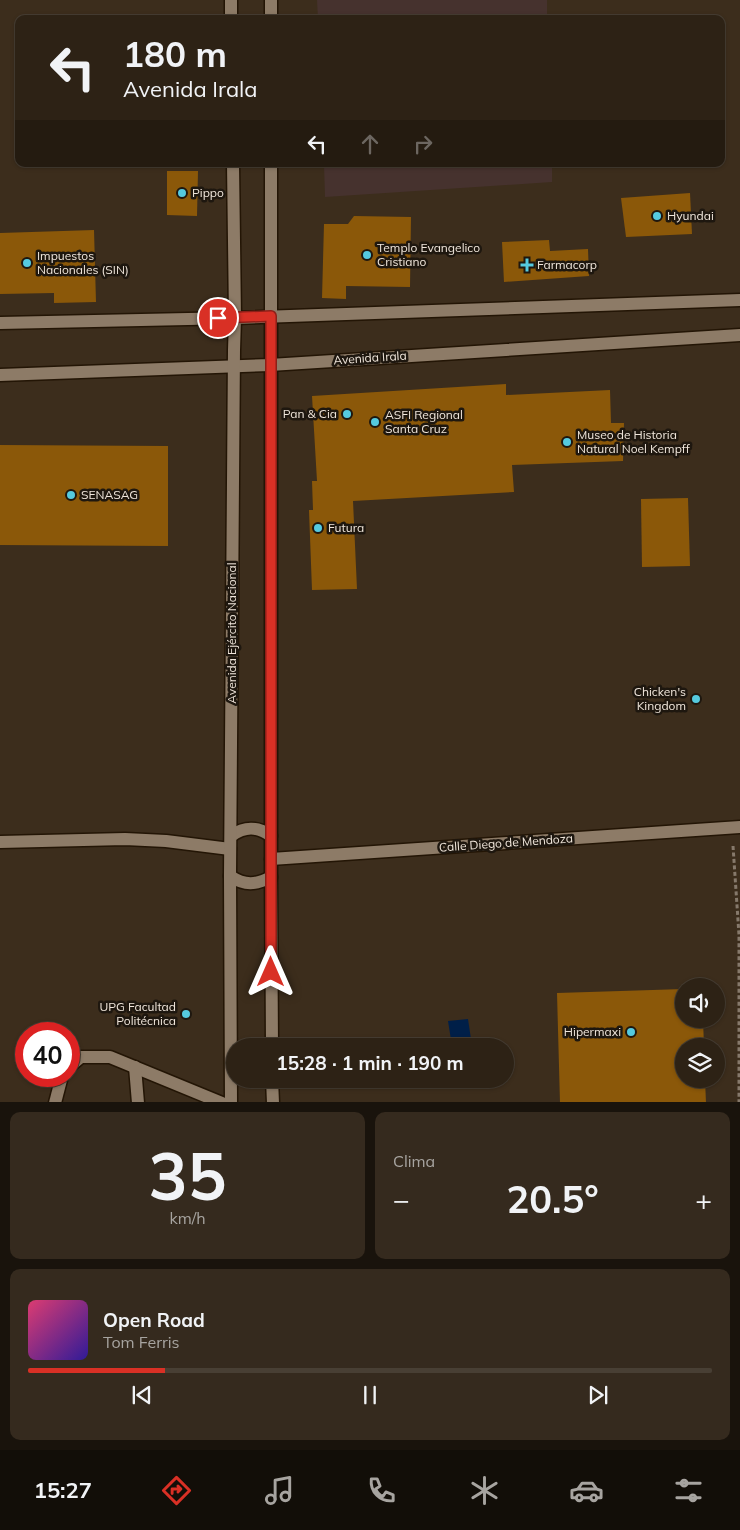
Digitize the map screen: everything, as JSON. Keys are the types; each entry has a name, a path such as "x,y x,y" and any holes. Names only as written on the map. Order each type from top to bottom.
{"street":[{"path":"231,0 231,15"},
{"path":"271,0 271,15"},
{"name":"Avenida Ejército Nacional","path":"231,1102 230,849 235,318 233,167"},
{"path":"271,167 272,1038"},
{"path":"0,323 235,318 740,300"},
{"name":"Avenida Irala","path":"0,375 270,365 740,336"},
{"name":"Calle Diego de Mendoza","path":"271,859 736,827"},
{"path":"231,836 240,830 251,828 262,830 271,836"},
{"path":"0,842 166,840 230,849"},
{"path":"230,876 239,882 250,884 261,882 271,877"},
{"path":"80,1058 110,1057 222,1102"},
{"path":"135,1068 138,1102"},
{"path":"55,1102 59,1087"},
{"path":"272,1088 273,1102"}],"path":[{"path":"736,827 739,935 739,1102"}],"shaded area":[{"path":"317,0 547,0 547,15 318,15"},
{"path":"324,167 552,167 552,182 325,197"}],"water":[{"path":"468,1019 471,1038 451,1038 448,1021"}],"building":[{"name":"Pippo","path":"167,171 198,171 197,216 167,215"},
{"name":"Hyundai","path":"690,193 692,234 626,237 621,198"},
{"name":"Templo Evangelico Cristiano","path":"354,216 411,217 410,287 346,286 346,299 322,298 324,224 348,224"},
{"path":"94,230 96,302 54,303 54,293 0,294 0,233"},
{"name":"Farmacorp","path":"549,240 550,251 588,249 589,276 504,282 502,242"},
{"path":"506,384 506,395 610,390 611,423 624,423 623,461 512,465 514,492 353,501 357,589 312,590 309,510 313,510 312,481 317,481 312,396"},
{"path":"0,445 168,446 168,546 0,545"},
{"path":"688,498 690,566 642,567 641,499"},
{"name":"Hipermaxi","path":"675,989 675,1028 703,1028 704,1038 675,1038 675,1088 705,1088 706,1102 560,1102 557,993"}],"place":[{"name":"Pippo","path":"182,193"},
{"name":"Hyundai","path":"657,216"},
{"name":"Templo Evangelico Cristiano","path":"367,255"},
{"name":"Impuestos Nacionales (SIN)","path":"27,263"},
{"name":"Farmacorp","path":"527,265"},
{"name":"Pan & Cia","path":"347,414"},
{"name":"ASFI Regional Santa Cruz","path":"375,422"},
{"name":"Museo de Historia Natural Noel Kempff","path":"567,442"},
{"name":"SENASAG","path":"71,495"},
{"name":"Futura","path":"318,528"},
{"name":"Chicken's Kingdom","path":"696,699"},
{"name":"UPG Facultad Politécnica","path":"186,1014"},
{"name":"Hipermaxi","path":"631,1032"}],"route":[{"path":"218,318 271,316 271,972"}]}
